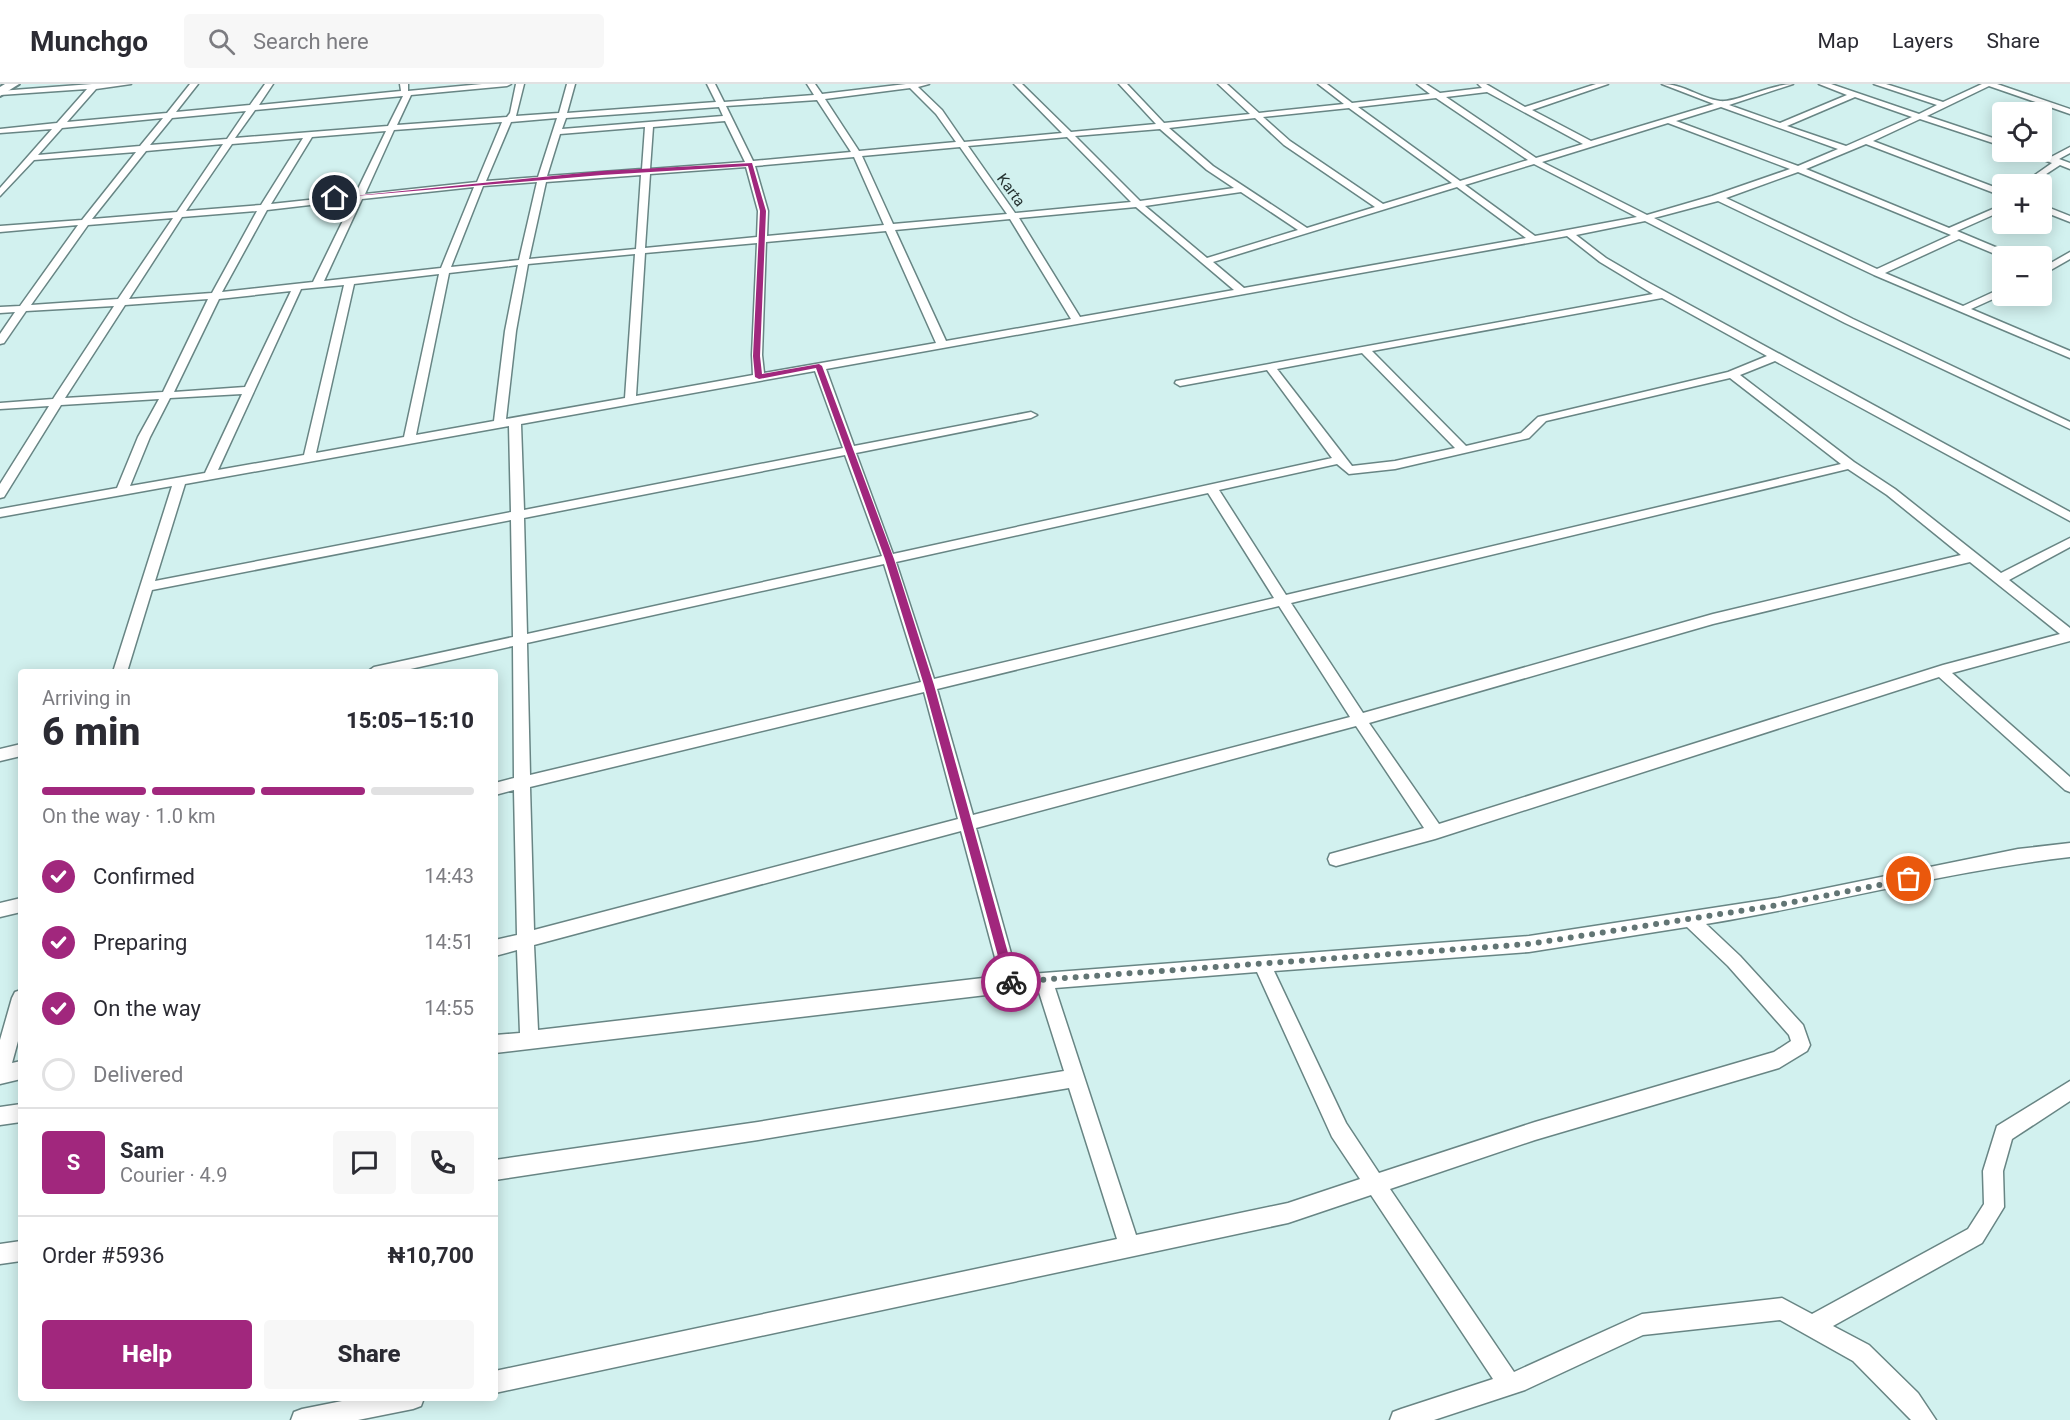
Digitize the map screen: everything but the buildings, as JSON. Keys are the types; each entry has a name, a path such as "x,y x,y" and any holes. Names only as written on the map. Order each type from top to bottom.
{"highway":[{"path":"0,93 13,84"}],"street":[{"path":"0,93 127,84"},
{"path":"0,341 84,223 194,84"},
{"path":"0,494 122,300 269,84"},
{"path":"404,84 403,88 407,95"},
{"path":"0,131 507,84"},
{"path":"409,440 445,270 504,125 514,114 520,84"},
{"path":"500,423 503,387 523,262 543,178 571,84"},
{"path":"711,84 750,164 763,211 757,356 759,377"},
{"path":"811,84 857,154 942,344"},
{"path":"29,158 390,128 820,97 926,84"},
{"path":"1018,84 1138,204 1241,291"},
{"path":"1123,84 1162,126 1210,168 1239,190 1304,230"},
{"path":"1222,84 1287,143 1381,207"},
{"path":"1322,84 1532,238"},
{"path":"1421,84 1536,162 1849,321 2070,426"},
{"path":"1523,110 1604,84"},
{"path":"1666,84 1845,149"},
{"path":"1206,261 1789,84"},
{"path":"1823,84 1992,141"},
{"path":"1878,84 1944,105"},
{"path":"0,513 1368,270 1532,238 1570,234 1647,218 1721,199 1866,141 1989,84 2070,112"},
{"name":"Karta","path":"911,85 939,112 1013,216 1077,320"},
{"path":"0,193 94,86"},
{"path":"0,229 264,207 358,195 543,178 750,164 1257,117 1485,87 1523,110 1590,144"},
{"path":"317,285 407,95"},
{"path":"1780,126 1853,95"},
{"path":"556,132 728,118"},
{"path":"1669,121 1797,168 1992,249"},
{"path":"630,400 649,124"},
{"path":"122,491 164,396 183,364 215,296 264,207 309,135"},
{"path":"1866,141 1992,189"},
{"path":"2039,174 2070,150"},
{"path":"2052,160 2070,166"},
{"path":"0,310 122,300 215,296 523,262 1138,204 1239,190"},
{"path":"1721,199 1877,273 2070,355"},
{"path":"2052,212 2070,219"},
{"path":"1877,273 1992,213"},
{"path":"1570,234 1605,262 1663,295 2070,517"},
{"path":"2052,265 2070,255"},
{"path":"309,458 350,280"},
{"path":"210,475 297,288"},
{"path":"1180,383 1663,295"},
{"path":"1964,309 1992,296"},
{"path":"1364,349 1464,450"},
{"path":"1269,366 1349,470 1395,465 1525,436 1542,419 1732,374 1775,357"},
{"path":"819,366 889,559 929,685 965,823 1011,983"},
{"path":"1732,374 1850,465 1891,492 2070,636"},
{"path":"0,406 250,390"},
{"path":"147,587 1031,415"},
{"path":"515,421 519,515 521,783 529,1040"},
{"path":"387,669 1340,460"},
{"path":"498,788 1284,602 1471,553 1850,465"},
{"path":"121,669 180,481"},
{"path":"1212,489 1359,720 1435,832"},
{"path":"2000,579 2070,542"},
{"path":"498,947 772,877 965,823 1359,720 1713,619 1971,557"},
{"path":"1336,859 1435,832 1942,672 2070,636"},
{"path":"1942,672 2070,786"},
{"path":"0,755 18,751"},
{"path":"498,1044 1011,983 1529,944 1778,905 2018,856 2070,850"},
{"path":"0,910 18,906"},
{"path":"498,1381 1288,1213 1535,1131 1779,1059 1801,1045 1797,1030 1734,961 1690,919"},
{"path":"1262,965 1339,1130 1509,1384"},
{"path":"1044,980 1130,1248"},
{"path":"18,1009 0,1073 18,1070"},
{"path":"498,1170 758,1131 1075,1078"},
{"path":"1812,1326 1975,1236 1994,1207 1994,1171 2004,1133 2070,1090"},
{"path":"0,1116 18,1113"},
{"path":"0,1254 18,1251"},
{"path":"1401,1420 1509,1384 1642,1325 1782,1309 1862,1353 1925,1420"},
{"path":"302,1420 398,1401"}],"way so far":[{"path":"1011,982 1245,967 1529,944 1778,905 1909,879"}],"route":[{"path":"335,198 602,173 750,164 763,211 757,356 759,377 819,366 889,559 929,685 965,823 1011,982"}]}
